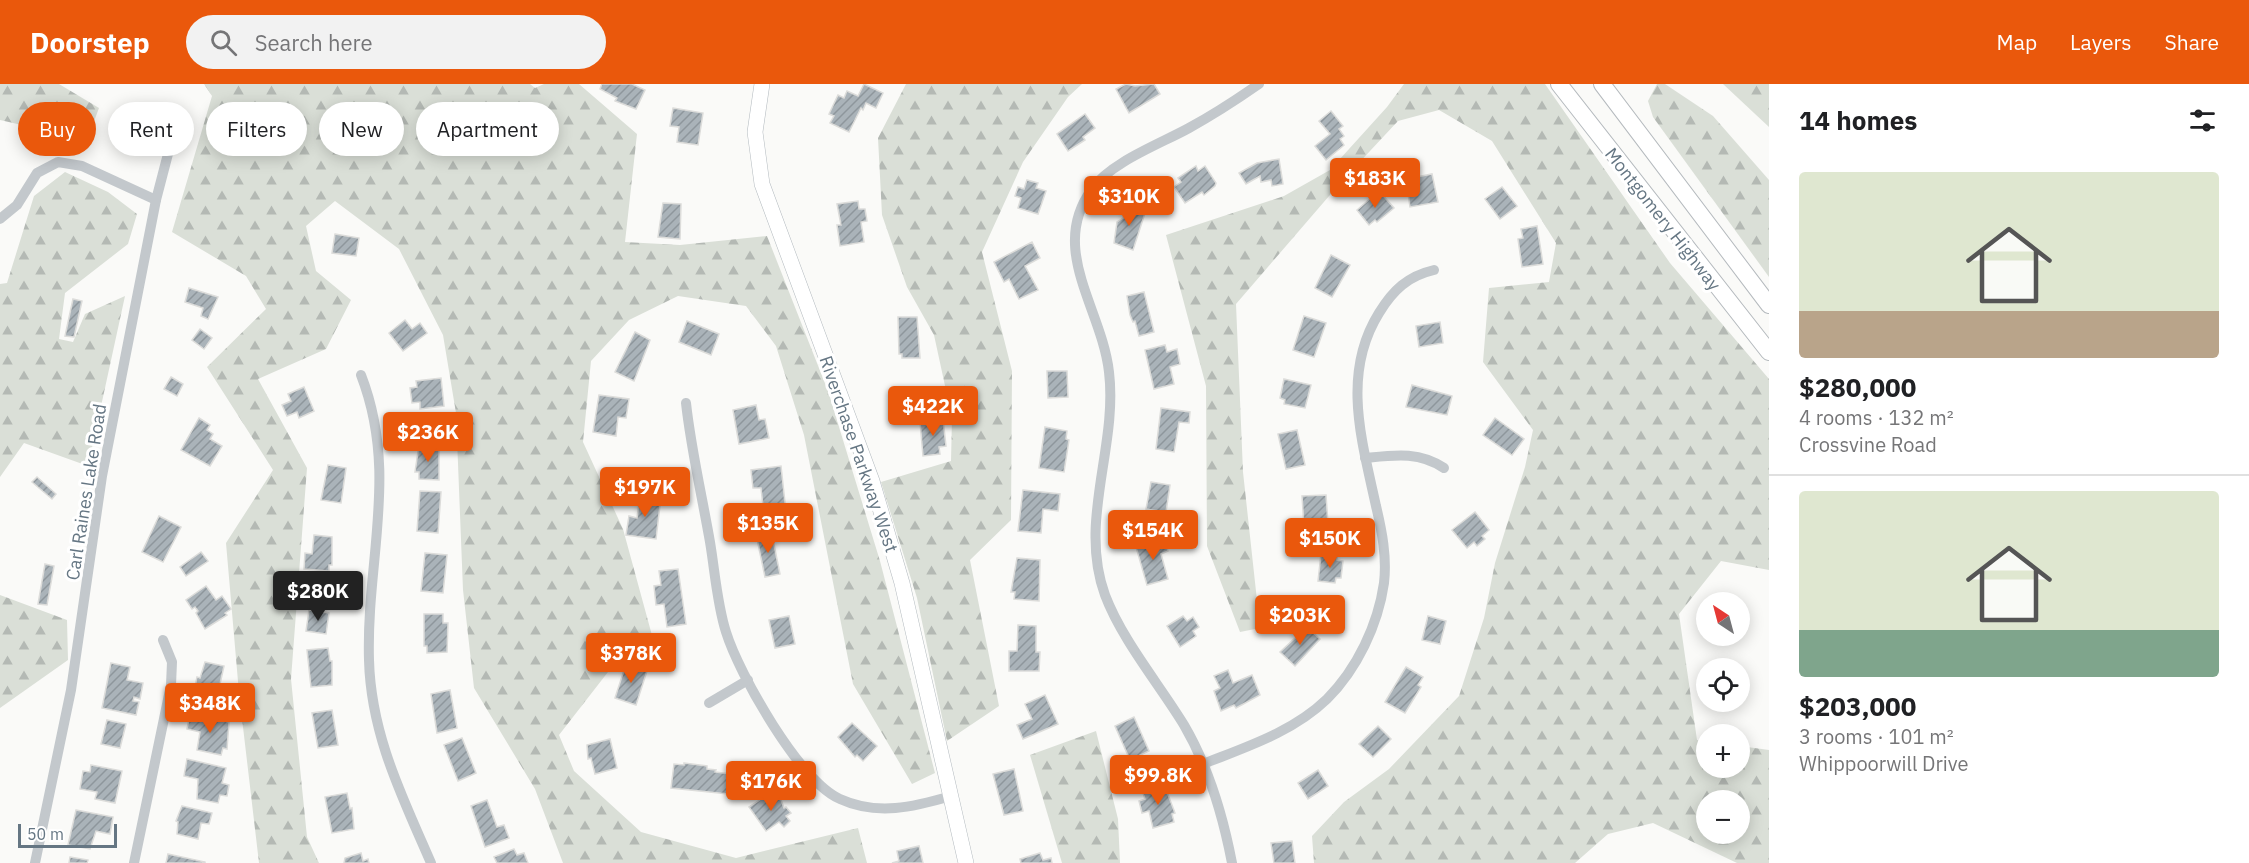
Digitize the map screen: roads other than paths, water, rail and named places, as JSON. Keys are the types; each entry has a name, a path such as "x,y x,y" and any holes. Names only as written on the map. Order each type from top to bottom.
{"main road":[{"name":"Montgomery Highway","path":"1559,84 1769,352"},
{"name":"Montgomery Highway","path":"1602,84 1769,305"}],"street":[{"name":"Riverchase Parkway West","path":"762,84 755,132 758,165 764,191 872,481 902,583 966,863"},
{"path":"1232,863 1227,836 1203,764 1185,727 1113,612 1100,577 1094,540 1095,516 1111,397 1103,342 1076,262 1073,240 1081,206 1099,181 1129,160 1226,107 1259,84"},
{"name":"Carl Raines Lake Road","path":"35,863 71,690 102,476 156,200 167,156"},
{"path":"0,219 17,205 37,173 58,162 82,166 156,200"},
{"path":"1203,764 1271,736 1308,715 1339,685 1365,645 1384,583 1384,557 1382,533 1365,458 1356,391 1364,344 1380,310 1397,289 1418,273 1434,270"},
{"path":"361,375 373,408 381,459 369,658 373,708 381,744 431,863"},
{"path":"686,403 725,631 748,680 806,772 833,796 872,809 892,809 951,796"},
{"path":"1365,458 1404,454 1420,456 1444,468"},
{"path":"134,863 171,685 172,662 163,640"},
{"path":"710,703 748,680"}]}
